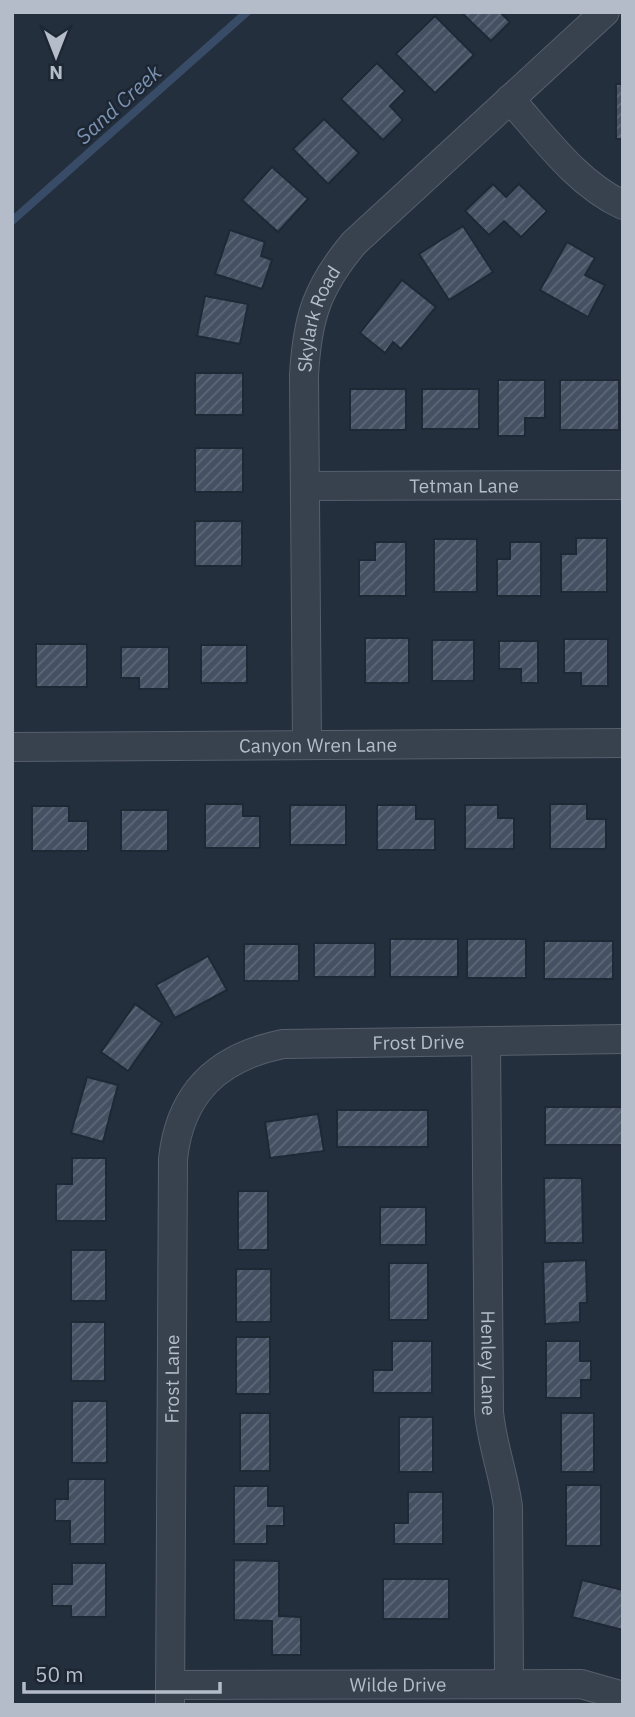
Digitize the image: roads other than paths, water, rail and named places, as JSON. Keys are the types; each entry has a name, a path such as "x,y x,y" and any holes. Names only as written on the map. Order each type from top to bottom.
{"street":[{"name":"Skylark Road","path":"307,744 304,365 314,302 331,270 354,243 605,12"},
{"path":"510,99 576,173 606,197 623,205"},
{"name":"Tetman Lane","path":"306,486 623,485"},
{"name":"Canyon Wren Lane","path":"12,747 623,744"},
{"name":"Frost Drive","path":"220,1070 258,1049 283,1044 623,1040"},
{"name":"Henley Lane","path":"486,1041 489,1412 492,1441 505,1481 508,1507 509,1682"},
{"name":"Frost Lane","path":"170,1695 173,1159 176,1132 186,1105 220,1070"},
{"name":"Wilde Drive","path":"170,1695 509,1682 581,1684 623,1696"}],"waterway":[{"name":"Sand Creek","path":"12,221 247,12"}]}
